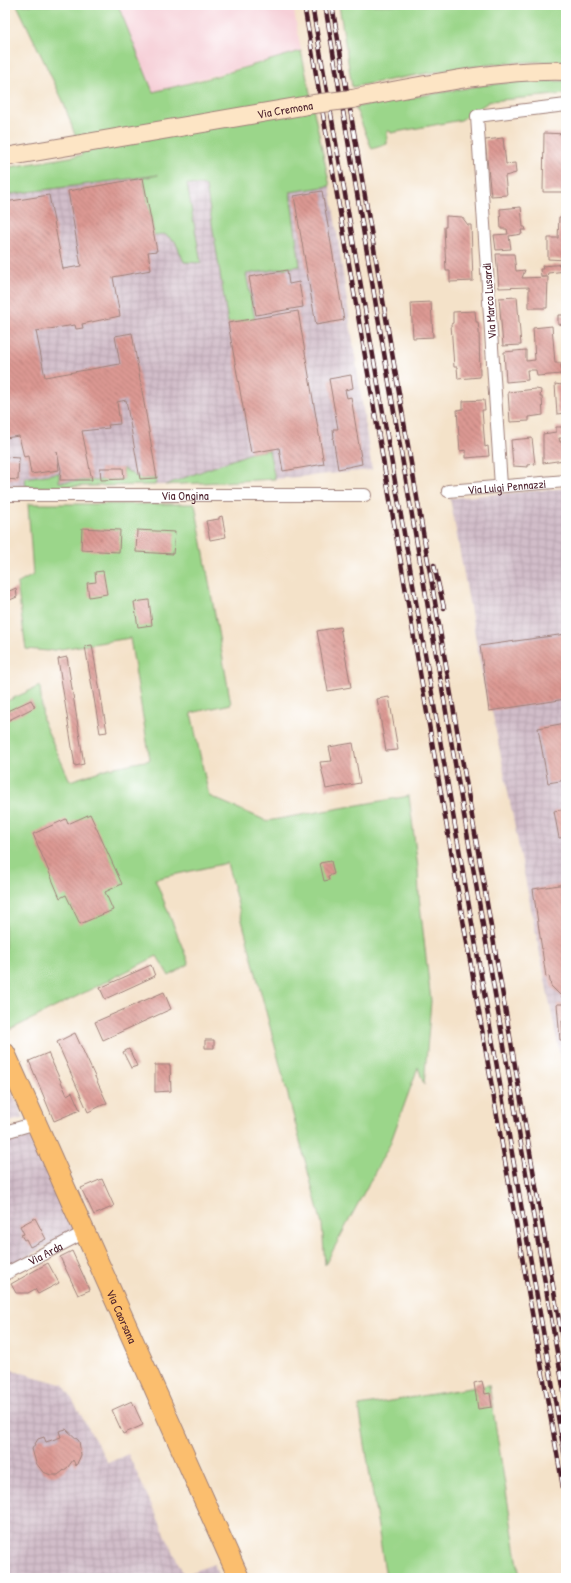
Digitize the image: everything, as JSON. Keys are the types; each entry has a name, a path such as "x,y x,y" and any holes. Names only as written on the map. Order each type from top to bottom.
{"main road":[{"name":"Via Cremona","path":"5,157 314,104 352,100 489,76 541,70 566,71"},
{"name":"Via Caorsana","path":"5,1054 239,1578"}],"street":[{"name":"Via Marco Lusardi","path":"501,486 477,116 566,105"},
{"name":"Via Luigi Pennazzi","path":"448,490 566,481"},
{"name":"Via Ongina","path":"5,495 366,495"},
{"path":"5,1132 36,1123"},
{"name":"Via Arda","path":"5,1274 85,1232"}],"shaded area":[{"path":"118,5 293,5 301,51 153,92"},
{"path":"268,160 290,192 330,186 372,470 275,479 165,485 26,487 5,485 5,195"},
{"path":"566,488 566,1086 492,711 489,711 450,498"},
{"path":"5,1077 24,1118 5,1123"},
{"path":"31,1136 76,1229 5,1269 5,1143"},
{"path":"5,1368 64,1385 108,1463 128,1454 184,1575 214,1564 221,1578 5,1578"}],"green space":[{"path":"17,5 118,5 153,92 206,79 301,51 330,186 290,192 300,266 246,274 255,319 228,323 206,186 187,184 201,263 184,262 175,241 164,234 154,235 143,178 158,175 5,195 5,168 82,155 63,101"},
{"path":"339,5 566,5 566,62 512,63 459,68 352,87"},
{"path":"527,81 566,81 566,94 490,101 461,120 391,133 390,131 387,131 387,144 372,149 355,107 485,85"},
{"path":"269,450 275,479 165,485 251,453"},
{"path":"123,468 140,479 157,478 155,485 26,487 25,478 59,473 59,482 124,479"},
{"path":"28,504 195,504 231,704 191,713 209,796 267,821 409,796 418,868 419,896 431,1001 424,1085 418,1067 390,1144 325,1265 322,1225 227,863 155,879 189,964 169,976 157,956 6,1032 5,1030 5,702 40,686 43,721 70,781 109,768 150,760 130,638 48,651 26,649 17,584 33,575"},
{"path":"489,1385 520,1578 386,1578 359,1406"}],"building":[{"path":"544,133 566,134 566,192 543,192"},
{"path":"503,138 506,164 515,163 516,173 505,176 507,195 491,196 485,140"},
{"path":"143,178 157,251 148,252 151,270 113,277 120,316 82,324 83,328 76,329 75,325 36,331 45,377 120,364 115,336 132,333 157,478 140,479 126,400 117,402 120,424 108,425 109,428 82,431 92,480 60,480 61,470 57,452 59,470 31,474 28,456 24,457 19,436 5,438 5,279 7,278 5,269 5,202 49,195 63,269 81,266 68,191"},
{"path":"322,191 344,320 316,325 294,196"},
{"path":"521,207 523,227 525,227 526,230 521,230 522,234 509,236 511,249 496,250 494,235 508,234 507,229 501,229 500,209"},
{"path":"446,216 462,217 468,225 471,225 473,281 450,282 450,271 446,271 444,227 446,227"},
{"path":"559,217 566,217 566,260 548,259 548,238 558,238"},
{"path":"496,254 514,254 516,271 525,270 522,278 548,277 547,308 529,308 529,287 499,288"},
{"path":"566,264 566,271 548,273 547,276 541,276 540,269 543,269 542,266"},
{"path":"287,270 289,284 299,282 303,307 256,315 249,277"},
{"path":"517,297 521,345 503,346 499,298"},
{"path":"431,302 433,337 413,338 411,303"},
{"path":"298,311 324,464 283,471 279,448 251,453 228,323"},
{"path":"475,311 479,331 480,377 458,379 457,367 454,367 451,324 453,323 453,312"},
{"path":"558,315 566,315 566,325 558,324"},
{"path":"552,326 555,363 561,363 562,374 537,376 536,370 527,370 528,380 506,382 504,352 526,350 526,361 535,360 533,328"},
{"path":"563,372 566,372 565,413 557,414 555,384 562,385"},
{"path":"351,375 353,388 345,390 347,398 351,397 362,464 338,469 333,429 338,429 329,379"},
{"path":"536,389 541,390 540,397 542,397 543,415 529,417 529,421 510,422 508,392"},
{"path":"484,400 485,410 482,410 485,447 488,446 489,456 466,458 466,450 460,451 457,410 463,409 463,401"},
{"path":"564,424 566,424 566,438 559,438 560,442 562,442 564,460 543,463 543,434 556,432 556,427 564,427"},
{"path":"532,438 535,464 528,465 528,467 513,466 511,440"},
{"path":"5,457 19,458 18,480 5,479"},
{"path":"100,468 123,468 124,479 101,480"},
{"path":"222,516 226,537 210,540 206,521 219,519 219,517"},
{"path":"82,528 120,530 119,552 81,550"},
{"path":"137,530 175,532 173,554 136,552"},
{"path":"103,571 107,594 89,597 87,583 96,582 95,572"},
{"path":"16,588 17,597 5,602 5,593"},
{"path":"149,600 152,625 138,627 134,602"},
{"path":"340,627 351,687 328,691 317,631"},
{"path":"566,634 566,699 489,711 480,646"},
{"path":"92,645 107,732 100,733 85,646"},
{"path":"67,657 84,764 75,766 58,659"},
{"path":"389,697 398,750 386,751 377,699"},
{"path":"31,700 35,707 5,722 5,712"},
{"path":"566,723 566,780 548,783 538,728"},
{"path":"353,743 360,783 326,789 320,762 332,761 329,747"},
{"path":"566,809 566,837 559,838 554,811"},
{"path":"90,814 122,884 105,892 113,910 80,924 66,895 60,898 33,834 66,819 68,824"},
{"path":"331,861 334,874 328,876 329,880 324,881 320,863"},
{"path":"566,884 566,1021 562,1021 563,1035 566,1034 566,1040 560,1040 557,1004 565,1004 564,999 551,986 549,976 546,977 533,889"},
{"path":"151,965 155,976 105,999 100,988"},
{"path":"164,992 171,1009 103,1040 95,1022"},
{"path":"75,1033 107,1103 88,1112 57,1042"},
{"path":"205,1040 214,1040 214,1048 205,1048"},
{"path":"129,1049 137,1066 131,1068 123,1052"},
{"path":"48,1053 67,1095 72,1092 80,1110 54,1121 29,1061"},
{"path":"155,1065 170,1065 171,1091 155,1092"},
{"path":"102,1179 114,1206 94,1215 81,1188"},
{"path":"35,1218 46,1239 30,1247 26,1239 24,1240 21,1235 24,1234 20,1226"},
{"path":"72,1251 90,1290 78,1295 60,1257"},
{"path":"48,1263 59,1283 38,1294 35,1289 28,1293 16,1293 11,1284"},
{"path":"482,1381 485,1394 490,1393 492,1407 478,1409 474,1383"},
{"path":"132,1401 143,1425 123,1434 112,1410"},
{"path":"66,1429 79,1441 81,1455 76,1466 73,1460 68,1467 58,1475 51,1475 43,1472 36,1463 32,1449 38,1439 44,1437 46,1442 61,1437 59,1431"}],"railway":[{"path":"304,5 566,1504"},
{"path":"312,5 566,1463"},
{"path":"325,5 566,1404"},
{"path":"332,5 566,1361"},
{"path":"434,565 444,608"}]}
